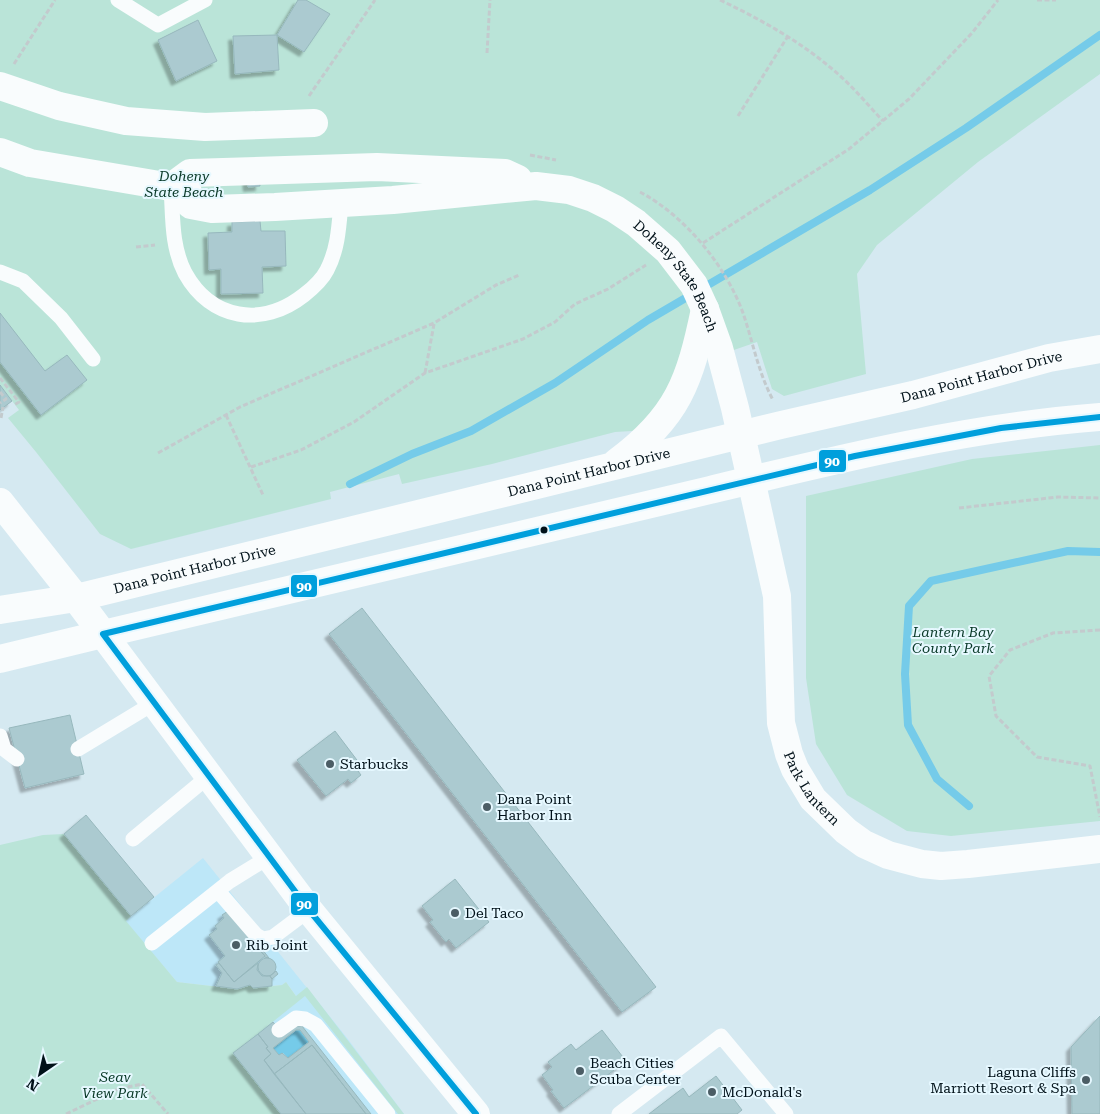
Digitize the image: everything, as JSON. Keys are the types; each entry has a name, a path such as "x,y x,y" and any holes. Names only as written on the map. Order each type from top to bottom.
{"main road":[{"path":"5,78 59,106 126,121 205,127 310,111"},
{"path":"0,152 30,163 171,187 198,196 341,196 399,184 505,173"},
{"name":"Doheny State Beach","path":"171,187 190,173 377,167 505,173 536,186"},
{"name":"Doheny State Beach","path":"341,196 536,186 568,190 616,209 636,223 668,251 694,285 719,348 751,480"},
{"path":"610,467 647,439 671,410 687,380 705,309"},
{"name":"Dana Point Harbor Drive","path":"0,610 76,598 781,424 913,396 1049,358 1100,349"},
{"path":"0,659 796,468 1031,423 1100,417"},
{"name":"Park Lantern","path":"751,480 777,596 781,723 795,769 813,799 850,835 875,850 922,864 941,866 968,864 1100,850"},
{"path":"0,502 76,598 308,910 476,1114"}],"lane":[{"path":"118,0 158,25 205,0"},
{"path":"171,187 176,250 185,272 200,295 216,306 243,316 272,313 294,303 313,288 327,270 339,236 341,196"},
{"path":"0,272 23,281 61,318 93,359"},
{"path":"78,749 154,703"},
{"path":"0,736 4,749 17,759"},
{"path":"133,839 209,776"},
{"path":"152,944 230,881 269,857"},
{"path":"218,891 256,935 263,939 273,937 308,910"},
{"path":"279,1030 296,1018 316,1025 388,1114"},
{"path":"619,1114 721,1036 786,1114"}],"path":[{"path":"5,78 55,0"},
{"path":"310,111 317,87 374,0"},
{"path":"488,53 490,0"},
{"path":"720,0 788,36 837,74 883,121"},
{"path":"703,243 849,150 910,99 972,32 998,0"},
{"path":"1037,0 1056,0"},
{"path":"738,116 788,36"},
{"path":"136,247 156,245"},
{"path":"251,467 301,450 354,422 425,372 522,339 555,322 575,304 608,289 668,251"},
{"path":"158,454 240,407 434,323 496,285 519,275"},
{"path":"425,372 434,323"},
{"path":"0,378 19,402 14,405"},
{"path":"0,392 6,400 0,403"},
{"path":"1,418 3,407"},
{"path":"226,415 263,495"},
{"path":"959,508 1058,497 1100,498"},
{"path":"1100,630 1053,633 1010,650 989,676 996,716 1037,757 1090,766 1100,817"},
{"path":"66,1114 118,1089 142,1084 168,1114"}],"shaded area":[{"path":"203,858 347,1038 404,1114 281,1114 233,1053 299,1000 286,982 282,985 237,989 177,982 125,921"}],"green space":[{"name":"Doheny State Beach","path":"0,0 1100,0 1100,74 978,162 877,245 857,274 866,374 784,396 772,389 757,342 682,368 647,428 615,432 492,464 402,484 399,474 330,492 331,499 131,549 100,534 8,418 19,410 0,385"},
{"name":"Lantern Bay County Park","path":"1100,445 1100,821 951,836 907,831 847,795 816,744 806,678 806,496 972,459"},
{"name":"Seav View Park","path":"64,834 131,916 126,921 177,982 237,989 250,985 253,988 282,985 286,982 296,996 307,987 404,1114 398,1114 305,996 234,1053 281,1114 0,1114 0,845 43,835"}],"water":[{"path":"296,1030 300,1030 309,1042 288,1058 283,1053 279,1055 273,1048"}],"building":[{"path":"298,0 306,0 330,14 304,52 277,35"},
{"path":"198,20 217,61 176,81 158,40"},
{"path":"277,35 279,70 235,74 233,36"},
{"path":"259,176 260,186 248,187 247,177"},
{"path":"260,221 261,231 285,231 286,266 262,267 263,293 221,294 221,269 209,270 208,233 232,232 232,222"},
{"path":"0,313 45,371 67,355 87,380 41,415 0,362"},
{"path":"0,385 12,401 0,410"},
{"path":"362,608 656,987 622,1012 329,634"},
{"path":"70,715 84,774 25,788 9,728"},
{"name":"Starbucks","path":"335,731 363,768 358,771 361,775 351,783 348,779 326,796 297,760"},
{"path":"86,815 154,897 131,916 64,834"},
{"name":"Del Taco","path":"455,879 489,922 456,948 449,939 446,942 430,922 433,920 422,906"},
{"name":"Rib Joint","path":"228,911 265,956 234,982 218,962 225,956 209,935 217,929 215,926 224,918 222,915"},
{"path":"262,949 269,958 264,957 260,951"},
{"path":"263,958 271,958 276,963 274,974 263,976 258,971 258,963"},
{"path":"219,963 234,982 258,963 257,970 262,976 270,976 272,986 253,988 250,985 237,989 216,986 222,973 216,965"},
{"path":"276,971 278,974 272,979 270,976"},
{"name":"Laguna Cliffs Marriott Resort & Spa","path":"1100,1016 1100,1114 1072,1114 1071,1047"},
{"path":"273,1022 283,1034 293,1026 302,1026 371,1114 366,1114 312,1045 274,1074 264,1060 271,1054 258,1034","holes":["296,1030 300,1030 309,1042 288,1058 282,1053 279,1055 273,1048"]},
{"name":"Beach Cities Scuba Center","path":"602,1030 626,1061 564,1108 542,1075 552,1067 548,1062 571,1044 576,1050"},
{"path":"258,1034 271,1054 264,1060 306,1114 281,1114 233,1053"},
{"path":"312,1045 366,1114 306,1114 274,1074"},
{"name":"McDonald's","path":"716,1076 742,1110 737,1114 649,1114 683,1088 689,1097"}],"waterway":[{"path":"350,484 412,454 471,431 555,383 648,320 870,190 966,128 1100,35"},
{"path":"969,806 937,779 908,725 905,674 909,606 931,581 1068,551 1100,552"}],"transit line":[{"name":"90","path":"476,1114 309,910 103,634 855,456 1001,428 1100,417"}],"place":[{"name":"Starbucks","path":"330,764"},
{"name":"Dana Point Harbor Inn","path":"487,807"},
{"name":"Del Taco","path":"455,913"},
{"name":"Rib Joint","path":"236,945"},
{"name":"Beach Cities Scuba Center","path":"580,1071"},
{"name":"Laguna Cliffs Marriott Resort & Spa","path":"1086,1080"},
{"name":"McDonald's","path":"712,1092"}]}
